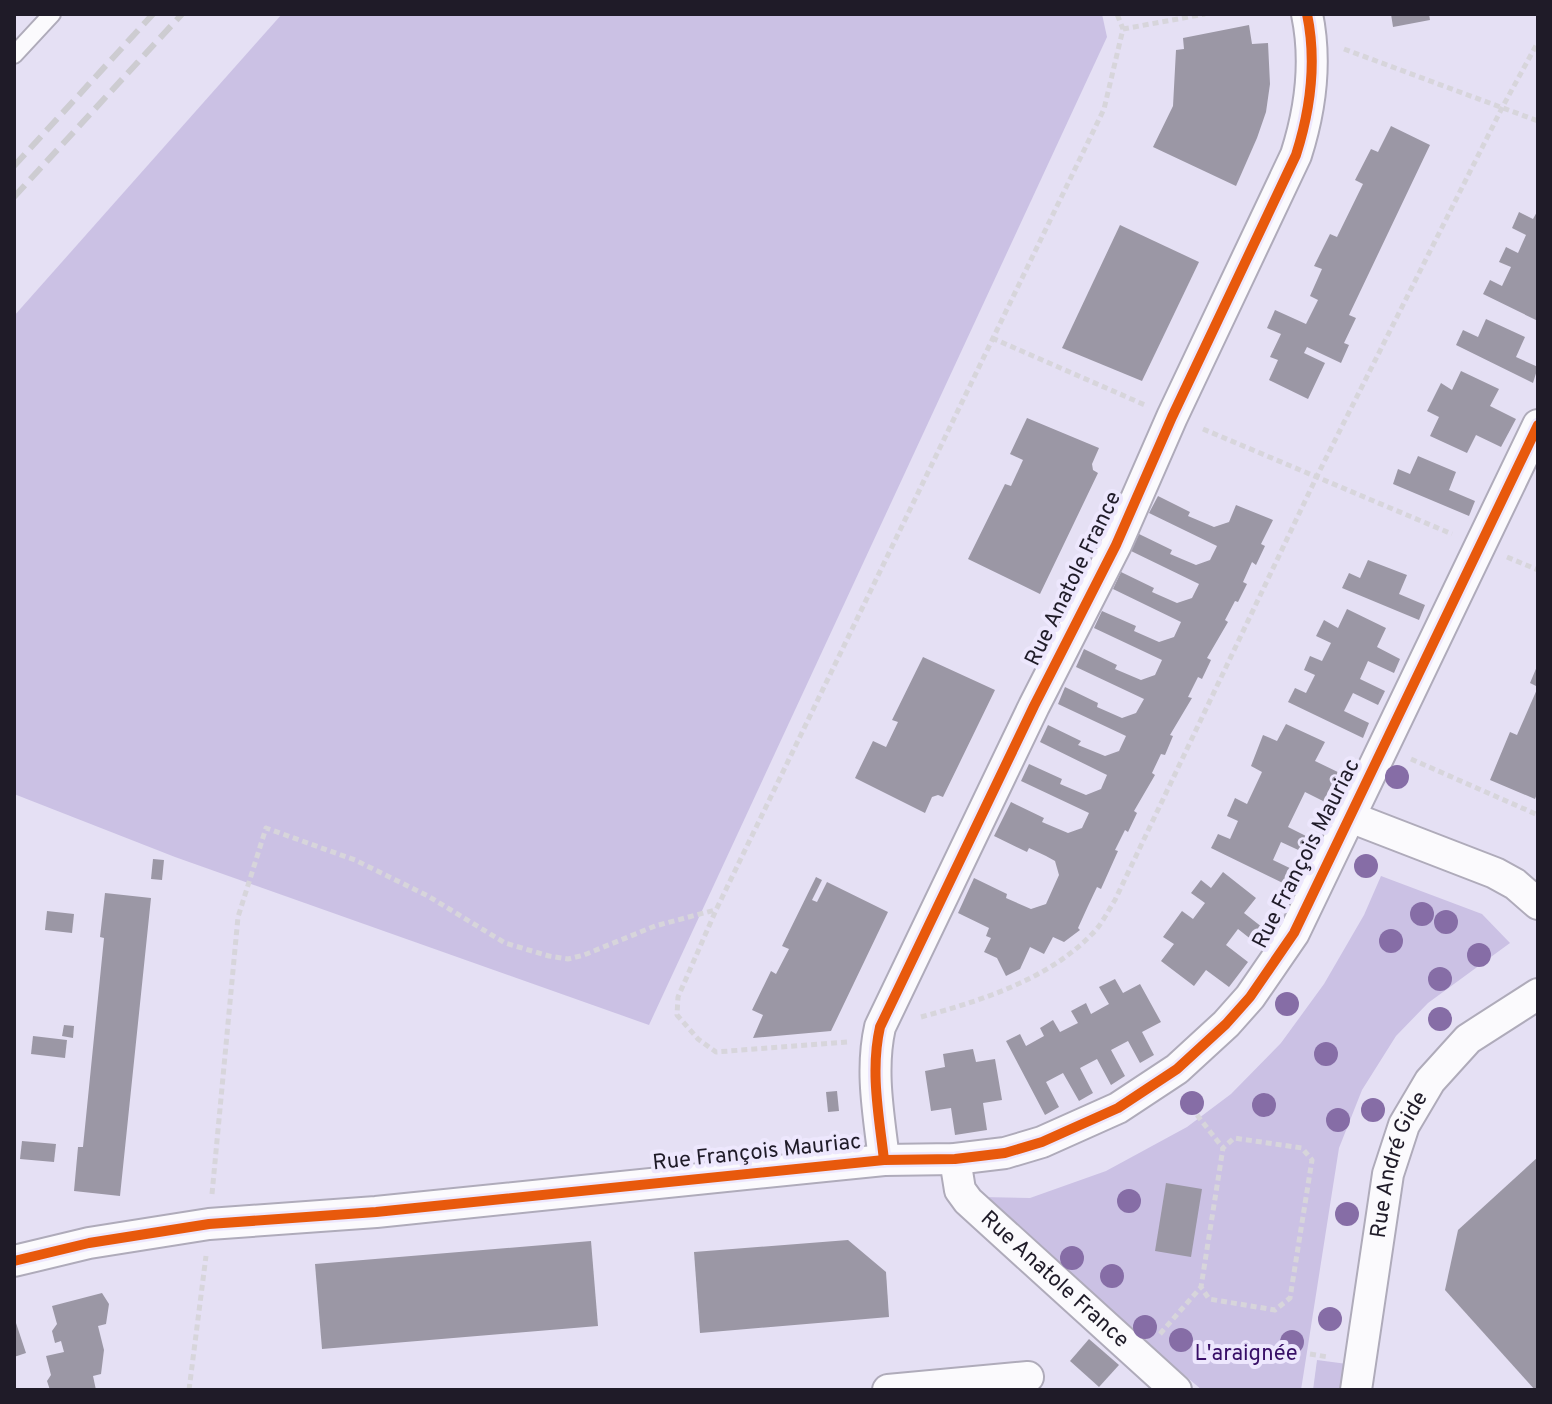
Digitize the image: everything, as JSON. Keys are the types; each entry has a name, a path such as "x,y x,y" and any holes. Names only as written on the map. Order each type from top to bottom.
{"street":[{"name":"Rue Anatole France","path":"884,1160 876,1092 876,1043 880,1027 1034,706 1116,545 1172,417 1296,155 1306,124 1311,91 1312,59 1307,14"},
{"name":"Rue François Mauriac","path":"14,1261 89,1243 209,1224 376,1212 884,1160 955,1159 1005,1153 1042,1142 1118,1108 1177,1069 1226,1024 1272,968 1294,933 1538,425"},
{"path":"1350,817 1495,873 1515,884 1538,904"},
{"name":"Rue André Gide","path":"1356,1390 1388,1174 1404,1125 1430,1081 1468,1039 1538,994"},
{"name":"Rue Anatole France","path":"955,1159 960,1190 968,1201 1176,1390"},
{"path":"888,1390 1028,1377"}],"lane":[{"path":"14,55 52,14"}],"path":[{"path":"852,1042 829,1041 716,1052 692,1033 677,1015 678,997 716,910 1104,109 1123,29 1117,14"},
{"path":"1123,29 1205,14"},
{"path":"909,1021 1027,981 1067,956 1093,934 1115,900 1317,476 1538,42"},
{"path":"1336,46 1538,121"},
{"path":"992,338 1146,406"},
{"path":"1203,429 1463,539"},
{"path":"1503,556 1538,570"},
{"path":"1384,746 1538,815"},
{"path":"211,1209 238,917 266,828 355,860 428,896 505,943 549,956 568,959 584,955 655,926 716,910"},
{"path":"1197,1115 1223,1148"},
{"path":"1138,1358 1201,1287 1223,1148 1234,1138 1302,1148 1312,1160 1290,1298 1275,1310 1209,1299 1201,1287"},
{"path":"189,1390 207,1253"}],"green space":[{"path":"282,14 1102,14 1107,37 649,1025 175,857 14,794 14,316"},
{"name":"L'araignée","path":"1381,876 1482,914 1510,943 1428,1003 1396,1036 1362,1090 1339,1148 1301,1390 1202,1390 1006,1224 981,1197 1030,1198 1106,1171 1187,1127 1231,1094 1281,1043 1324,984 1364,915"},
{"path":"1317,1360 1347,1364 1342,1390 1313,1390"}],"building":[{"path":"1391,14 1429,14 1430,20 1393,27"},
{"path":"1249,25 1252,44 1268,43 1270,84 1266,112 1236,186 1153,147 1173,106 1176,50 1184,49 1183,38"},
{"path":"1391,126 1430,145 1349,315 1356,318 1344,343 1349,345 1341,363 1307,347 1304,353 1325,363 1308,399 1269,380 1278,360 1270,357 1281,334 1267,328 1275,310 1306,324 1318,300 1310,296 1322,269 1314,266 1330,234 1337,237 1363,184 1355,180 1371,149 1378,152"},
{"path":"1538,210 1538,321 1483,294 1490,280 1502,286 1511,267 1499,262 1506,247 1518,253 1526,235 1512,228 1519,212 1533,219"},
{"path":"1120,225 1199,262 1142,381 1062,348"},
{"path":"1486,319 1525,337 1516,357 1538,367 1533,383 1456,345 1463,330 1478,337"},
{"path":"1461,371 1499,389 1490,406 1516,419 1501,447 1476,435 1467,453 1430,436 1439,417 1427,411 1441,383 1452,390"},
{"path":"1027,418 1099,448 1092,464 1093,470 1098,473 1040,594 968,559 1005,484 1011,486 1023,460 1010,454"},
{"path":"1418,456 1456,472 1449,490 1475,501 1469,516 1393,484 1398,469 1410,474"},
{"path":"1158,496 1190,512 1188,516 1214,527 1229,522 1236,505 1273,520 1261,544 1265,546 1256,565 1252,562 1243,582 1247,584 1225,620 1228,622 1207,658 1211,660 1188,697 1192,698 1170,735 1173,736 1165,755 1161,754 1152,773 1155,775 1134,811 1137,813 1128,832 1125,830 1115,850 1118,851 1101,889 1097,887 1078,928 1080,930 1064,942 1053,937 1044,954 1030,947 1020,969 1006,976 997,958 984,952 991,938 986,936 989,928 958,913 974,878 1031,909 1046,904 1059,875 1055,861 994,836 1011,802 1044,818 1042,822 1068,833 1082,828 1089,813 1021,781 1029,764 1062,779 1060,784 1086,795 1101,789 1107,775 1040,742 1048,725 1081,741 1078,745 1105,756 1119,751 1126,736 1058,704 1065,687 1122,718 1136,713 1144,699 1076,667 1084,649 1117,665 1115,669 1141,680 1155,675 1162,660 1094,628 1102,611 1136,626 1134,631 1159,642 1174,637 1181,622 1113,589 1121,572 1154,588 1152,592 1177,603 1192,598 1199,584 1131,551 1139,534 1172,550 1170,554 1196,565 1210,560 1217,546 1149,513"},
{"path":"1368,560 1407,575 1399,594 1425,605 1419,620 1342,588 1349,573 1360,578"},
{"path":"1347,609 1386,628 1377,647 1400,659 1394,673 1368,661 1360,679 1385,691 1378,705 1353,693 1344,711 1369,723 1363,738 1288,702 1295,688 1306,693 1315,675 1304,670 1310,656 1322,661 1331,643 1316,636 1324,620 1338,628"},
{"path":"923,657 995,690 943,797 932,797 925,813 855,778 873,741 886,747 898,722 892,720"},
{"path":"1538,664 1538,687 1530,683"},
{"path":"1538,687 1538,791 1535,799 1490,780 1510,732 1517,735"},
{"path":"1286,724 1325,742 1315,761 1344,775 1331,805 1305,792 1288,827 1314,840 1307,854 1281,842 1273,860 1298,872 1291,887 1211,848 1218,834 1230,839 1238,821 1227,816 1235,798 1247,804 1262,772 1251,766 1263,735 1277,741"},
{"path":"153,859 164,860 162,880 151,879"},
{"path":"1223,872 1256,898 1244,913 1267,931 1257,944 1238,929 1226,945 1248,962 1229,987 1206,970 1194,986 1161,961 1174,944 1163,937 1182,911 1193,919 1205,903 1191,893 1201,880 1211,888"},
{"path":"816,877 822,880 812,900 817,902 827,882 888,912 831,1031 753,1038 763,1015 752,1010 771,971 776,974 789,949 782,946"},
{"path":"105,893 151,898 120,1196 74,1191 78,1147 83,1147 104,938 100,937"},
{"path":"47,911 74,914 72,933 45,930"},
{"path":"1115,979 1123,993 1140,984 1161,1022 1142,1032 1154,1055 1140,1063 1128,1041 1111,1050 1125,1076 1111,1085 1097,1059 1080,1068 1093,1093 1079,1101 1063,1073 1046,1082 1059,1107 1045,1115 1006,1041 1020,1034 1026,1046 1044,1036 1040,1028 1053,1020 1060,1032 1078,1023 1071,1011 1086,1003 1091,1014 1109,1004 1099,987"},
{"path":"64,1025 74,1026 73,1038 62,1036"},
{"path":"33,1036 67,1040 65,1058 31,1054"},
{"path":"973,1049 976,1062 995,1059 1002,1100 983,1103 987,1130 955,1135 951,1108 931,1111 925,1071 945,1067 943,1054"},
{"path":"837,1091 839,1111 828,1112 826,1092"},
{"path":"22,1141 56,1144 54,1162 20,1159"},
{"path":"1538,1157 1538,1390 1535,1390 1445,1290 1458,1230"},
{"path":"1166,1183 1202,1189 1191,1257 1155,1251"},
{"path":"848,1240 886,1272 889,1317 700,1333 694,1252"},
{"path":"591,1241 598,1326 322,1349 315,1264"},
{"path":"102,1293 109,1304 106,1324 98,1326 104,1350 101,1374 93,1376 96,1390 50,1390 47,1381 51,1375 46,1356 64,1352 61,1341 55,1343 52,1331 57,1324 52,1306"},
{"path":"14,1317 26,1353 14,1357"},
{"path":"1089,1339 1119,1365 1099,1387 1070,1361"}],"railway":[{"path":"14,166 153,14"},
{"path":"14,197 182,14"}],"cycle path":[{"path":"884,1160 876,1077 880,1027 1034,706 1116,545 1172,417 1296,155 1311,85 1312,50 1307,14"},
{"path":"14,1261 89,1243 209,1224 376,1212 884,1160 955,1159 1005,1153 1042,1142 1118,1108 1177,1069 1226,1024 1250,997 1294,933 1538,425"}]}
